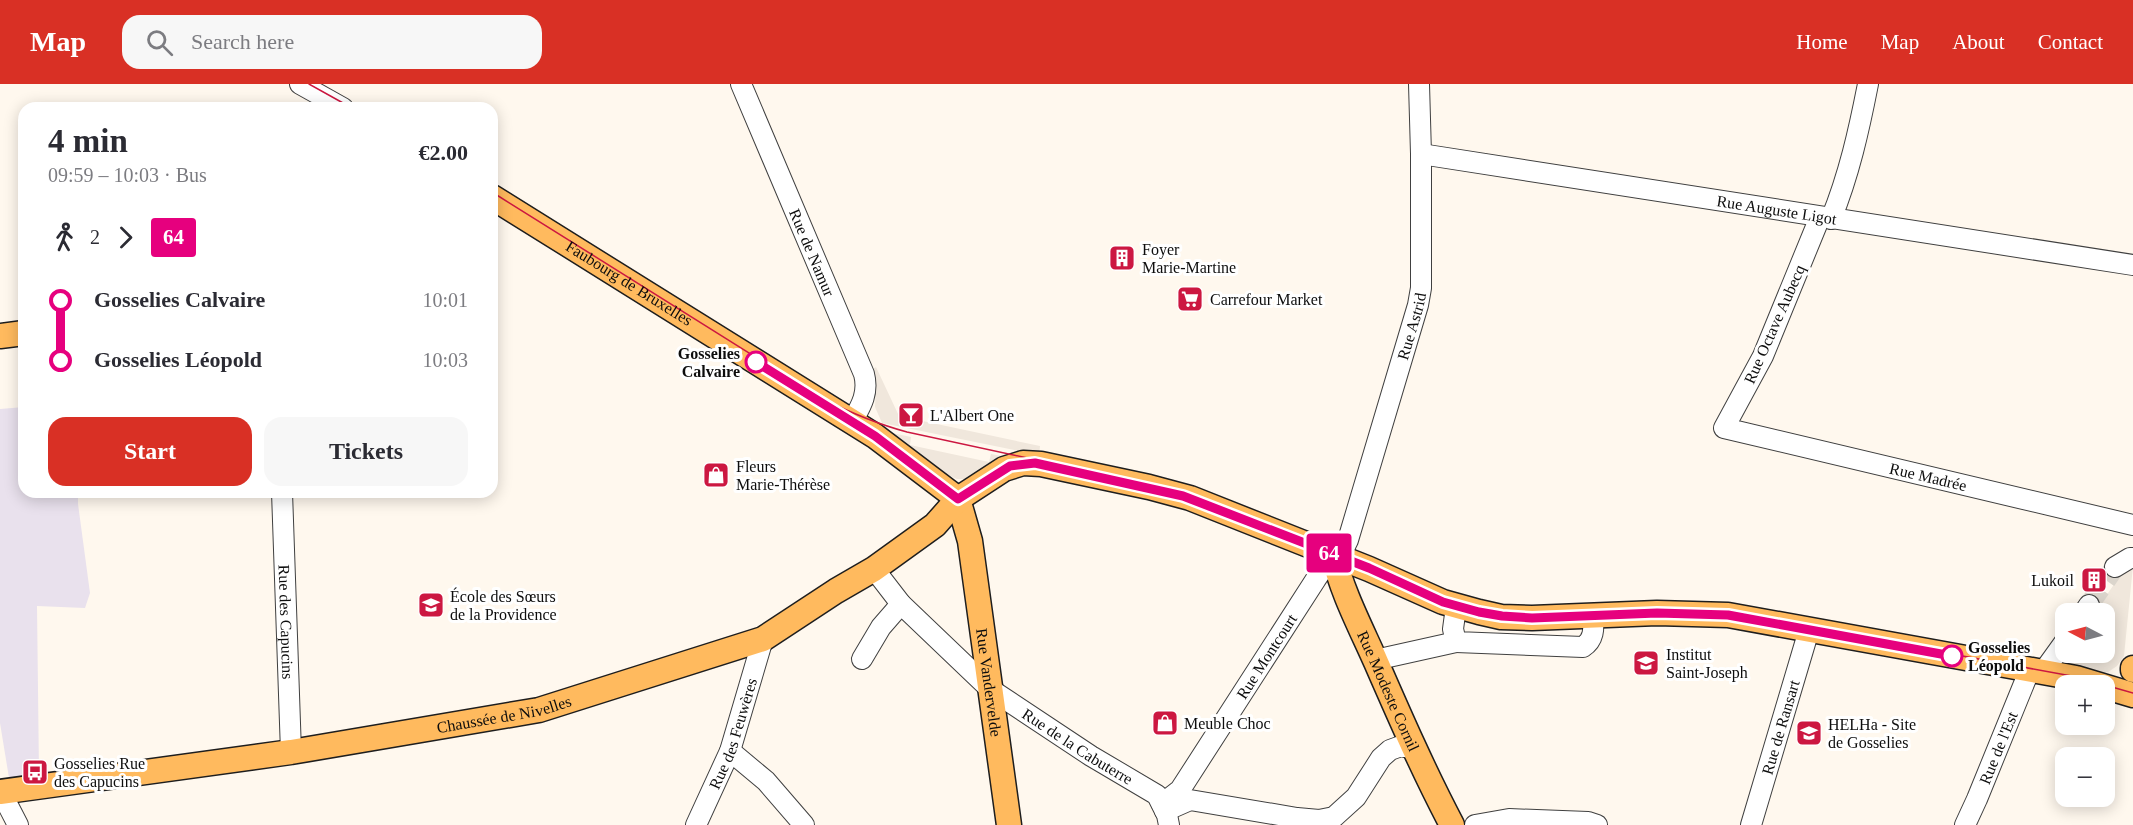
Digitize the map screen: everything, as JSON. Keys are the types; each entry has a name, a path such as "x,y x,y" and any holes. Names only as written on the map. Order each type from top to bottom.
{"main road":[{"name":"Faubourg de Bruxelles","path":"498,201 875,436 958,499"},
{"path":"0,336 18,334"},
{"name":"Chaussée de Nivelles","path":"1,792 291,752 539,710 764,639 836,591 874,569 935,525 958,499 1004,469 1020,464 1041,464 1176,494 1333,554"},
{"name":"Rue Vandervelde","path":"958,499 970,541 1009,825"},
{"path":"1333,554 1456,607 1494,615 1517,618 1704,613 1751,618 2094,682 2133,695"},
{"name":"Rue Modeste Cornil","path":"1333,554 1340,580 1414,749 1452,825"}],"street":[{"path":"300,84 332,102"},
{"name":"Rue de Namur","path":"741,84 864,374 865,395 852,422"},
{"name":"Rue Astrid","path":"1333,554 1348,540 1418,305 1421,288 1419,84"},
{"name":"Rue Octave Aubecq","path":"1724,428 1763,356 1826,218 1841,194 1856,145 1868,84"},
{"name":"Rue Auguste Ligot","path":"1421,154 2133,265"},
{"name":"Rue Madrée","path":"1724,428 2133,525"},
{"name":"Rue des Capucins","path":"282,498 291,752"},
{"name":"Rue Montcourt","path":"1185,795 1333,554"},
{"path":"2115,567 2133,558"},
{"name":"Rue de la Cabuterre","path":"874,569 901,604 990,689 1091,756 1157,795 1165,814"},
{"path":"862,659 881,627 901,604"},
{"path":"1456,607 1453,629 1456,642"},
{"path":"1583,647 1592,637 1593,616"},
{"name":"Rue de Ransart","path":"1751,825 1809,630"},
{"name":"Rue des Feuwères","path":"696,825 730,751 764,639"},
{"path":"1375,660 1456,642 1607,648"},
{"name":"Rue de l'Est","path":"1965,825 2038,671 2048,665 2055,655"},
{"path":"1165,814 1185,795 1297,818 1319,820 1334,817 1356,797 1381,758 1390,750 1401,746 1414,749"},
{"path":"730,751 766,781 804,825"},
{"path":"1,792 18,825"},
{"path":"1475,825 1509,819 1591,824"}],"shaded area":[{"path":"876,367 899,416 1040,446 1039,455 882,423 875,407 876,381 873,369"},
{"path":"18,408 18,498 78,498 90,593 85,608 37,606 39,772 11,790 0,723 0,409"},
{"path":"892,433 911,437 910,445 989,462 991,454 1007,457 969,479 957,479 948,475"},
{"path":"2133,566 2124,656 2117,666 2100,674 2060,668 2059,663 2115,663 2115,603 2101,603 2122,573"}],"tunnel":[{"path":"2090,603 2115,567"}],"tram line":[{"path":"309,84 341,102"},
{"path":"498,196 821,398 853,413 907,432 1185,492 1377,568 1445,599 1483,611 1536,617 1657,612 1704,612 1744,616 2077,677 2133,693"}],"bus line":[{"name":"64","path":"756,362 875,436 958,499 1010,466 1035,463 1183,496 1369,568 1462,609 1502,616 1532,618 1657,613 1728,615 1952,656"}],"place":[{"name":"Foyer Marie-Martine","path":"1122,258"},
{"name":"Carrefour Market","path":"1190,299"},
{"name":"Gosselies Calvaire","path":"756,362"},
{"name":"L'Albert One","path":"911,415"},
{"name":"Fleurs Marie-Thérèse","path":"716,475"},
{"name":"Lukoil","path":"2094,580"},
{"name":"École des Sœurs de la Providence","path":"431,605"},
{"name":"Gosselies Léopold","path":"1952,656"},
{"name":"Institut Saint-Joseph","path":"1646,663"},
{"name":"Meuble Choc","path":"1165,723"},
{"name":"HELHa - Site de Gosselies","path":"1809,733"},
{"name":"Gosselies Rue des Capucins","path":"35,772"}]}
